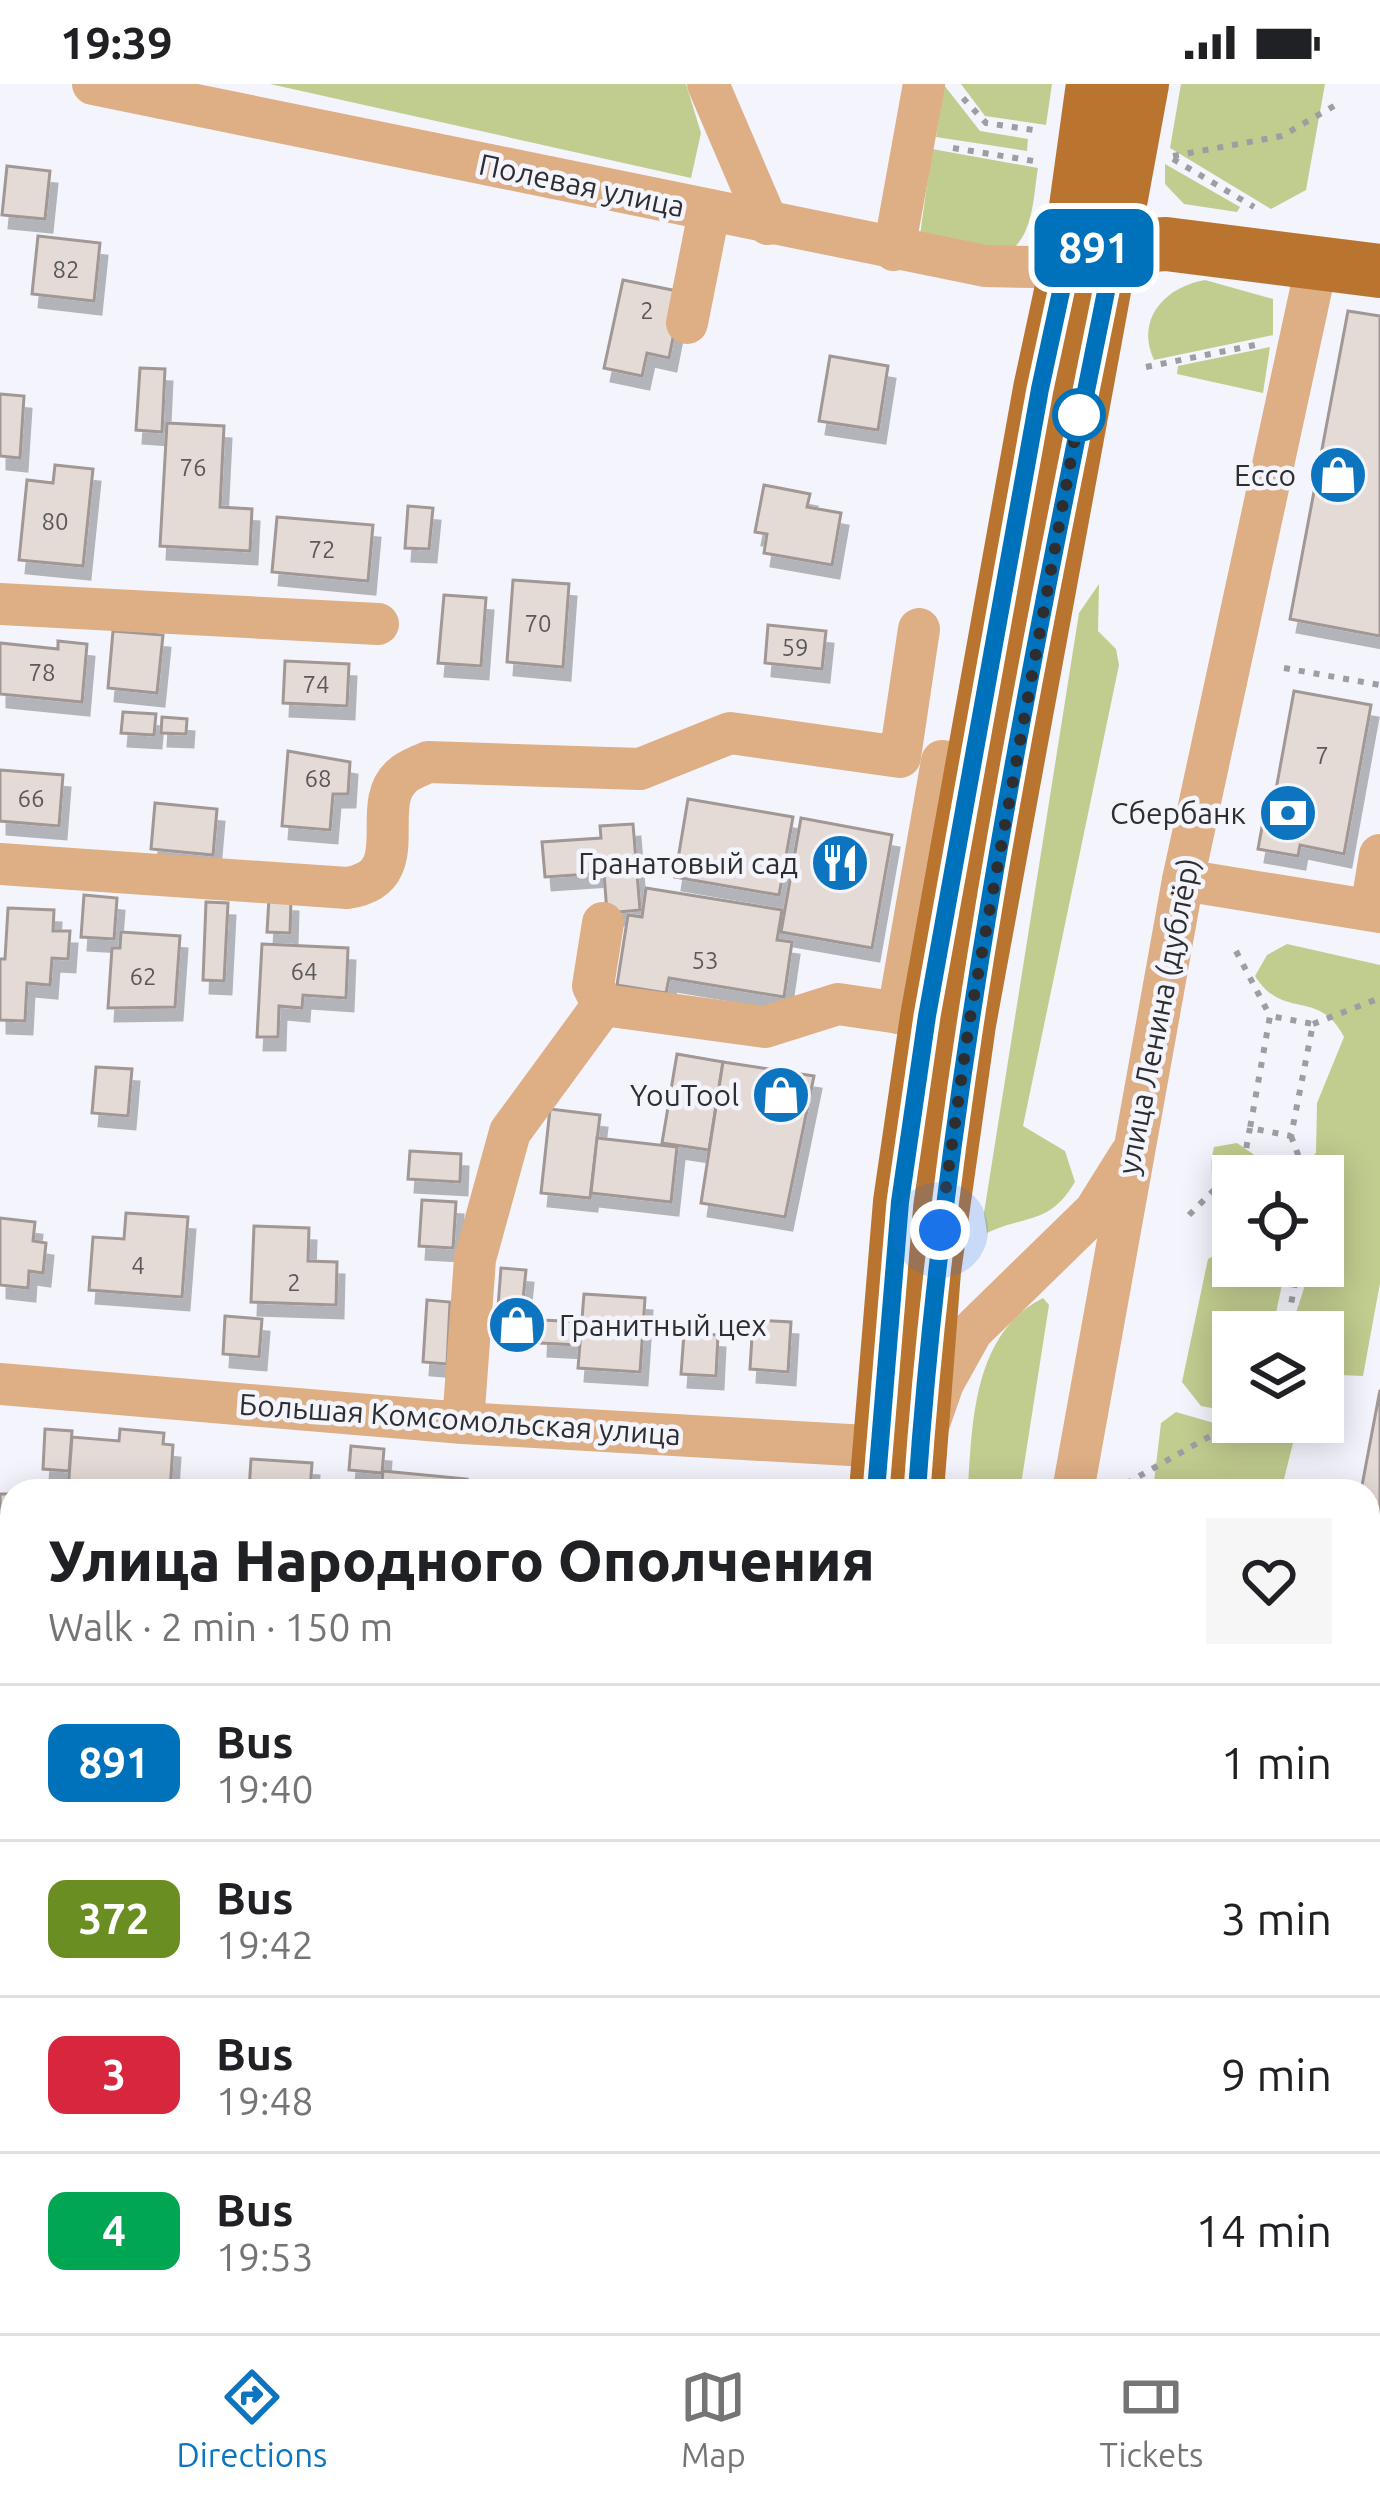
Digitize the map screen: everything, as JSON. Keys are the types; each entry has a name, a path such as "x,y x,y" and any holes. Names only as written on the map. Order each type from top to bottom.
{"main road":[{"path":"898,1469 934,1271 969,1024 1072,441 1093,249 1093,84"},
{"path":"898,1469 900,1202 912,1014 937,761 1142,84"},
{"path":"1093,249 1166,244 1380,271"}],"street":[{"name":"Полевая улица","path":"93,84 893,250 1016,268 1093,249"},
{"path":"708,84 768,224"},
{"path":"893,250 924,84"},
{"path":"688,322 710,212"},
{"name":"улица Ленина (дублёр)","path":"1075,1479 1130,1156 1184,880 1317,262"},
{"path":"0,604 379,624"},
{"path":"0,864 347,888 364,886 385,863 392,789 402,775 428,762 640,769 730,733 937,761 919,629"},
{"path":"1184,880 1375,911 1380,855"},
{"path":"603,923 593,986 603,1005"},
{"path":"603,1005 764,1027 838,1004 912,1014"},
{"path":"463,1423 475,1259 509,1132 603,1005"},
{"path":"898,1469 973,1331 1095,1211 1130,1156"},
{"name":"Большая Комсомольская улица","path":"0,1384 463,1423 898,1469"}],"path":[{"path":"952,84 986,123 1049,133"},
{"path":"1269,215 1165,155 1282,136 1334,106"},
{"path":"914,142 1044,163"},
{"path":"1146,368 1275,341"},
{"path":"1284,668 1380,685"},
{"path":"1189,1215 1244,1160 1270,1016 1236,951"},
{"path":"1270,1016 1312,1024 1380,998"},
{"path":"1299,1155 1292,1136 1312,1024"},
{"path":"1250,1128 1292,1136"},
{"path":"1134,1479 1212,1435"}],"green space":[{"path":"270,84 686,84 701,133 691,178"},
{"path":"961,84 1052,84 1046,125 985,116"},
{"path":"1181,84 1325,84 1306,190 1271,209 1170,148"},
{"path":"944,85 980,131 1028,139 1027,151 936,137"},
{"path":"932,149 1038,168 1027,228 1015,247 1005,254 920,235"},
{"path":"1165,164 1240,207 1237,212 1184,204 1165,184"},
{"path":"1205,280 1273,299 1273,335 1154,360 1148,331 1157,307 1177,290"},
{"path":"1270,347 1263,393 1177,374 1178,366"},
{"path":"1099,584 1098,631 1116,649 1119,665 1023,1126 1065,1151 1075,1182 1047,1212 987,1233 984,1213 1079,613"},
{"path":"1287,944 1380,965 1380,1283 1363,1376 1344,1375 1344,1311 1297,1311 1304,1287 1344,1287 1344,1155 1314,1155 1317,1103 1344,1037 1323,1013 1266,990 1255,976 1267,955"},
{"path":"1237,1143 1255,1155 1212,1155 1214,1147"},
{"path":"1212,1257 1212,1287 1281,1287 1276,1311 1212,1311 1212,1408 1201,1406 1182,1382"},
{"path":"1043,1298 1049,1305 1022,1479 969,1479 981,1382 1002,1334"},
{"path":"1176,1412 1212,1422 1212,1443 1293,1443 1284,1479 1154,1479 1161,1423"}],"building":[{"path":"7,166 50,171 45,219 2,215"},
{"path":"38,236 100,243 94,301 32,294"},
{"path":"623,280 682,292 669,358 647,353 642,376 604,368"},
{"path":"1348,311 1380,316 1380,636 1290,619"},
{"path":"830,356 888,366 878,430 819,421"},
{"path":"140,368 165,369 162,432 136,430"},
{"path":"0,394 24,396 20,458 0,456"},
{"path":"167,423 224,426 220,507 252,509 250,551 160,546"},
{"path":"55,465 93,469 83,566 19,560 27,480 53,483"},
{"path":"764,485 810,494 807,507 841,513 832,565 764,553 767,534 755,532"},
{"path":"408,506 433,508 429,549 405,548"},
{"path":"277,517 373,525 368,581 272,572"},
{"path":"513,580 569,584 563,667 507,662"},
{"path":"444,595 486,598 481,666 438,663"},
{"path":"768,625 826,631 822,669 765,663"},
{"path":"113,631 163,635 157,693 108,688"},
{"path":"58,641 87,644 82,702 0,694 0,643 58,649"},
{"path":"285,661 349,664 347,706 283,703"},
{"path":"1294,691 1371,705 1344,854 1300,845 1298,856 1258,849 1266,805 1273,806"},
{"path":"123,712 156,714 154,735 121,733"},
{"path":"162,717 187,719 186,734 161,733"},
{"path":"288,751 350,762 348,794 333,794 330,830 282,826"},
{"path":"0,770 63,775 59,826 0,821"},
{"path":"688,799 793,817 779,895 675,877"},
{"path":"155,803 217,809 213,855 151,849"},
{"name":"Гранатовый сад","path":"801,818 892,835 872,948 781,932"},
{"path":"633,824 640,910 607,913 604,873 545,877 542,842 601,838 600,826"},
{"path":"646,888 782,910 777,940 792,942 784,997 669,978 666,993 617,985 628,915 642,917"},
{"path":"84,895 117,898 114,939 81,937"},
{"path":"269,898 291,899 290,933 267,932"},
{"path":"206,902 228,903 224,981 203,980"},
{"path":"8,908 54,910 53,931 70,931 68,959 52,958 50,985 27,983 25,1021 0,1020 0,959 5,959"},
{"path":"121,932 180,936 175,1007 108,1008 112,948 120,948"},
{"path":"262,944 348,948 346,998 303,995 302,1008 279,1006 278,1037 257,1037"},
{"path":"677,1054 723,1062 709,1150 662,1143"},
{"path":"723,1062 814,1076 785,1217 701,1203"},
{"path":"96,1067 132,1069 128,1116 92,1113"},
{"path":"550,1109 600,1115 590,1198 541,1193"},
{"path":"597,1138 677,1147 671,1202 591,1193"},
{"path":"410,1151 461,1154 460,1182 408,1179"},
{"path":"422,1200 456,1202 453,1248 419,1246"},
{"path":"126,1213 188,1217 182,1297 89,1290 93,1237 124,1239"},
{"path":"0,1218 35,1222 33,1241 46,1243 43,1273 29,1271 28,1288 0,1285"},
{"path":"254,1226 309,1228 308,1261 337,1262 336,1305 251,1302"},
{"path":"501,1268 526,1270 522,1309 498,1307"},
{"path":"584,1294 645,1298 640,1372 578,1368"},
{"path":"427,1300 450,1302 447,1364 423,1362"},
{"path":"225,1316 262,1319 259,1357 223,1354"},
{"path":"542,1320 580,1322 578,1345 541,1343"},
{"path":"753,1320 791,1322 788,1372 750,1369"},
{"path":"684,1333 718,1335 716,1376 681,1374"},
{"path":"1380,1390 1380,1479 1363,1479"},
{"path":"45,1429 72,1431 69,1471 43,1469"},
{"path":"120,1429 164,1433 163,1444 173,1445 171,1479 69,1479 72,1437 119,1441"},
{"path":"351,1446 384,1449 382,1473 349,1470"},
{"path":"251,1459 312,1463 311,1479 250,1479"},
{"path":"383,1471 467,1479 382,1479"}],"bus line":[{"name":"891","path":"877,1479 900,1202 927,1016 1053,320 1070,250 1115,247 1072,441 969,1024 934,1271 918,1479"}],"place":[{"name":"Ecco","path":"1338,475"},
{"name":"Сбербанк","path":"1288,813"},
{"name":"Гранатовый сад","path":"840,863"},
{"name":"YouTool","path":"781,1095"},
{"name":"Гранитный цех","path":"517,1325"}],"route":[{"path":"940,1230 969,1024 1080,411 1079,415"}]}
